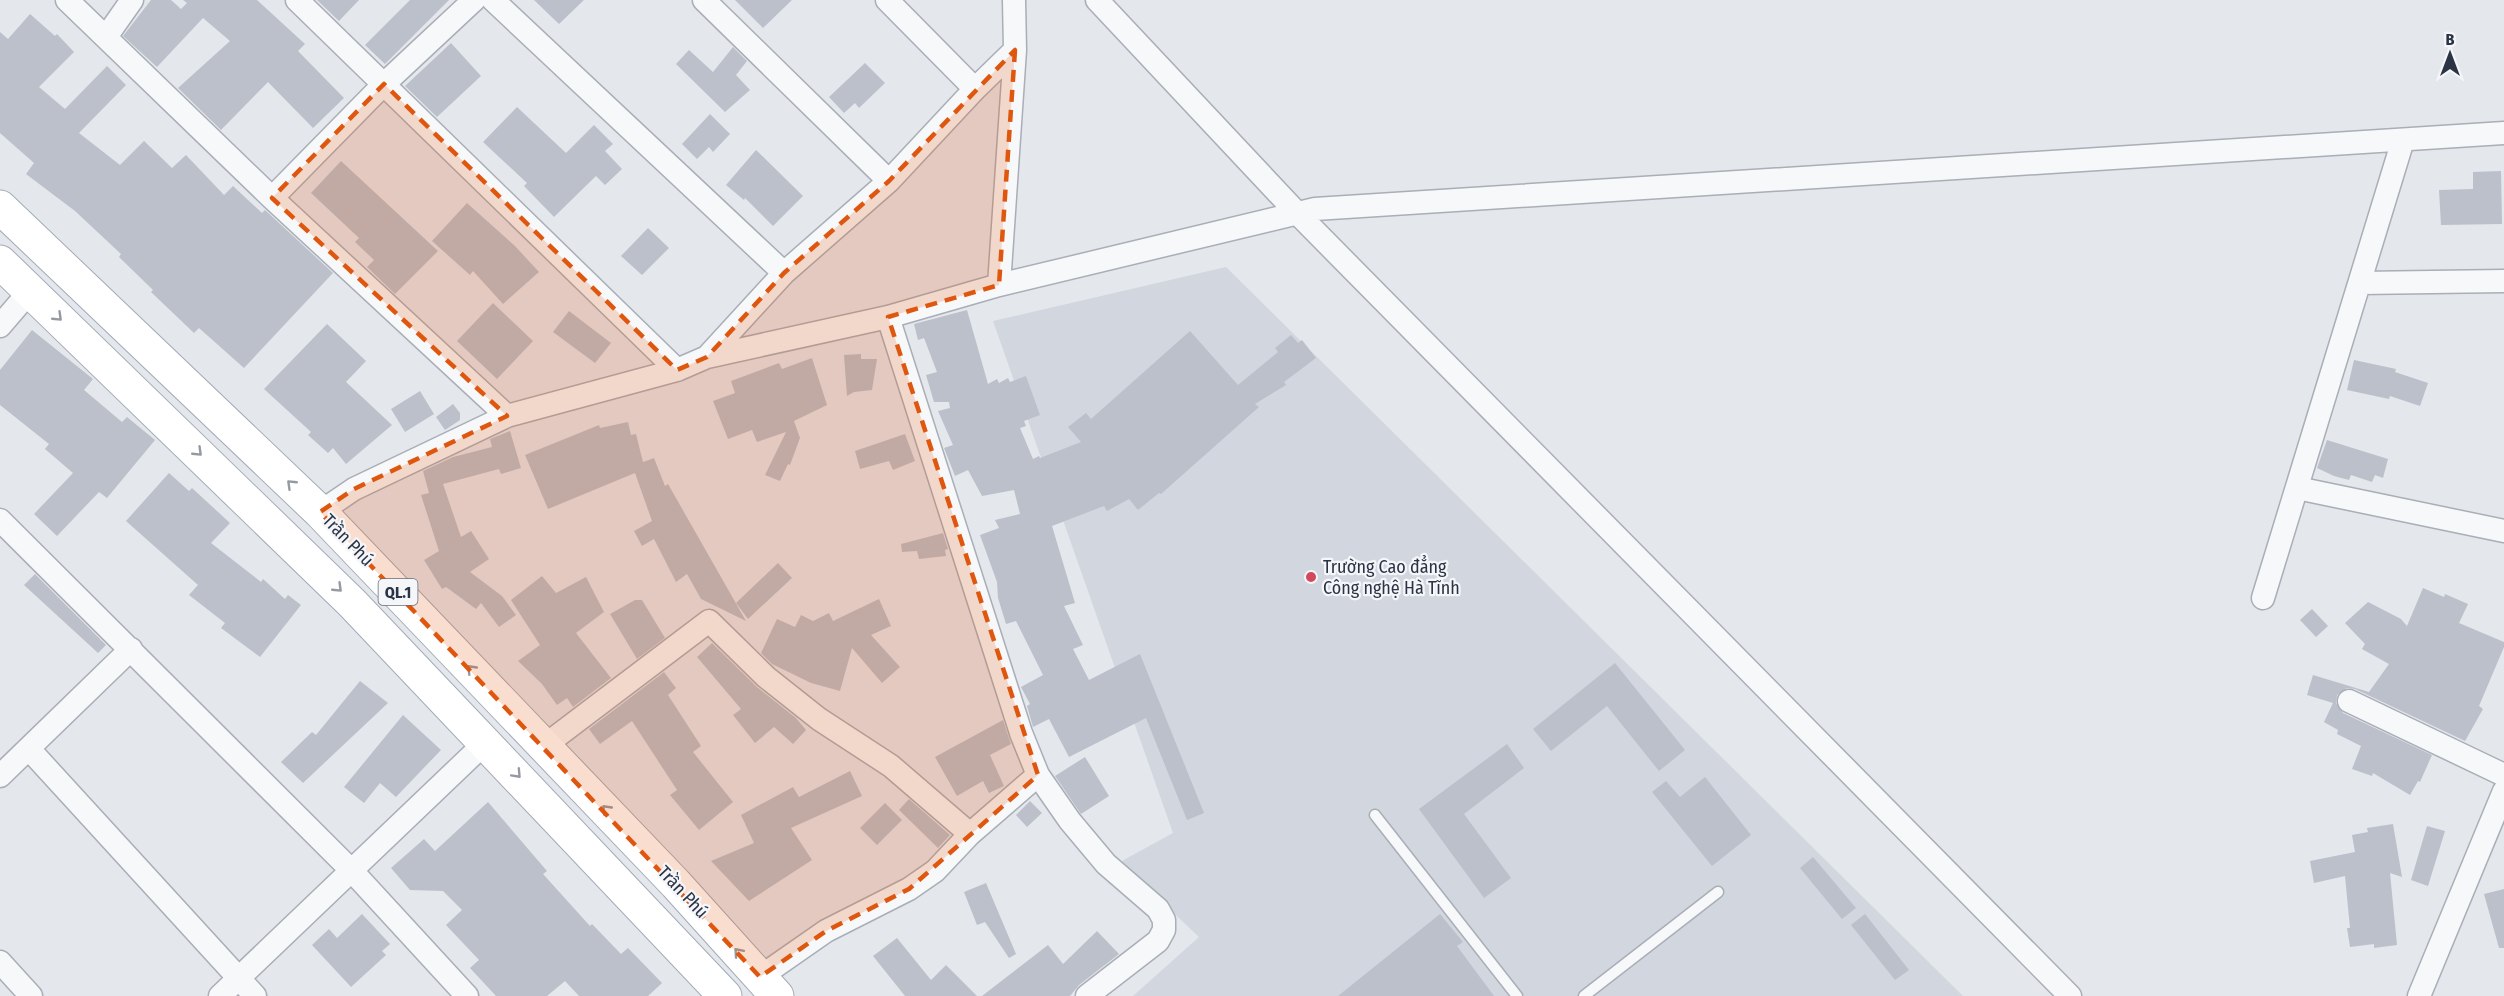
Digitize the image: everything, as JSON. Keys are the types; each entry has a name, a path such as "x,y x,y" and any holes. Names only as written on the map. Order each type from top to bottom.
{"main road":[{"name":"Trần Phú","path":"0,207 320,512 676,884 769,987"},
{"name":"QL.1","path":"0,262 352,603 725,996"}],"street":[{"path":"67,0 272,198 507,416"},
{"path":"106,37 132,0"},
{"path":"297,0 677,370"},
{"path":"272,198 384,84 474,0"},
{"path":"493,0 784,273"},
{"path":"704,0 889,182"},
{"path":"887,0 975,89"},
{"path":"999,285 1015,50 1014,0"},
{"path":"1097,0 1297,213 2070,996"},
{"path":"707,357 784,273 889,182 975,89 1015,50"},
{"path":"320,512 354,489 507,416 677,370 707,357 888,317 999,285 1315,209 2504,134"},
{"path":"2263,598 2403,140"},
{"path":"2361,283 2504,281"},
{"path":"0,326 30,291"},
{"path":"888,317 1018,723 1038,775 1070,821 1106,864 1158,909 1164,920 1164,930 1158,941 1087,996"},
{"path":"2297,488 2504,531"},
{"path":"0,520 352,871 467,996"},
{"path":"544,746 708,621 766,676 819,719 891,766 970,834"},
{"path":"0,776 131,649"},
{"path":"2349,701 2504,775"},
{"path":"220,996 486,742"},
{"path":"29,748 255,996"},
{"path":"769,987 826,931 909,889 935,871 970,834 1038,775"},
{"path":"2419,996 2504,792"},
{"path":"0,962 31,996"}],"lane":[{"path":"1375,815 1516,996"},
{"path":"1584,996 1718,892"}],"highlighted area":[{"path":"1015,50 999,285 888,317 1038,775 909,889 826,931 760,977 320,512 354,489 507,416 272,198 384,84 677,370 707,357 784,273 889,181"}],"shaded area":[{"name":"Trường Cao đẳng Công nghệ Hà Tĩnh","path":"1226,267 1963,996 1133,996 1199,937 1120,862 1173,833 993,321"}],"building":[{"path":"151,0 171,0 181,9 187,3 183,0 257,0 305,44 298,51 344,98 313,128 268,82 221,130 178,88 230,41 203,18 157,67 123,36"},
{"path":"317,0 359,0 339,21"},
{"path":"410,0 449,0 385,64 365,45"},
{"path":"534,0 584,0 559,24"},
{"path":"735,0 792,0 763,28"},
{"path":"30,14 55,36 57,34 74,52 39,87 65,109 107,66 126,85 79,133 120,165 144,141 172,168 186,155 224,195 233,186 262,213 265,210 333,273 244,368 199,328 194,333 151,292 153,290 119,257 121,254 75,211 26,174 34,163 0,133 0,32 8,39"},
{"path":"451,43 481,76 437,117 405,86"},
{"path":"733,47 747,61 736,75 750,90 725,112 676,64 689,50 713,72"},
{"path":"865,63 885,83 859,108 855,103 844,113 829,97"},
{"path":"517,107 566,153 594,125 613,144 605,151 622,169 605,185 596,176 554,217 524,186 527,183 483,142"},
{"path":"710,114 730,134 713,152 709,147 697,159 682,144"},
{"path":"756,150 803,196 773,226 745,198 744,200 726,185"},
{"path":"341,161 438,251 395,294 367,267 374,260 355,242 359,238 311,193"},
{"path":"2501,171 2502,224 2441,225 2439,190 2473,189 2473,172"},
{"path":"467,203 515,246 539,272 503,304 473,271 470,275 432,241"},
{"path":"648,228 669,248 642,275 621,256"},
{"path":"493,303 533,341 497,379 457,341"},
{"path":"967,310 988,384 997,379 999,383 1008,378 1010,382 1026,376 1040,415 1024,421 1026,426 1020,428 1033,459 1081,442 1068,427 1086,413 1091,419 1190,331 1238,385 1278,352 1275,348 1291,335 1298,343 1302,340 1316,358 1284,382 1286,385 1255,404 1259,407 1161,494 1159,493 1138,510 1129,499 1107,511 1104,506 1052,526 1075,603 1064,606 1083,645 1073,649 1089,680 1140,654 1204,813 1187,820 1146,718 1069,757 1049,719 1033,727 1027,706 1030,704 1021,687 1043,675 1016,621 1006,624 998,598 997,582 980,535 999,528 995,520 1020,514 1014,490 982,496 968,470 955,476 944,448 953,445 938,411 950,408 949,402 934,402 926,375 937,372 924,338 918,340 914,324"},
{"path":"569,311 611,343 595,363 553,332"},
{"path":"327,324 366,361 346,382 392,425 346,464 333,448 328,453 308,435 311,432 264,389"},
{"path":"32,330 93,379 84,390 122,422 127,417 155,440 107,498 99,492 57,536 34,514 73,473 45,449 49,444 0,405 0,370"},
{"path":"861,354 861,359 877,359 872,390 854,392 847,396 844,355"},
{"path":"812,358 827,405 794,421 800,438 790,465 788,464 780,481 765,475 786,432 757,442 752,430 728,439 713,401 735,393 731,381 779,363 782,369"},
{"path":"2354,360 2396,369 2395,372 2428,383 2420,406 2390,396 2389,399 2347,390"},
{"path":"420,391 434,414 405,432 391,409"},
{"path":"453,404 460,413 460,420 445,430 436,417"},
{"path":"628,422 631,435 636,434 643,462 654,458 665,486 668,484 746,621 701,599 687,574 676,582 654,539 642,546 634,531 652,521 635,473 548,509 525,455 599,425 600,428"},
{"path":"510,431 521,468 501,474 499,469 443,484 461,537 471,531 489,559 470,572 502,596 516,615 499,627 481,603 476,609 446,587 442,589 424,560 439,551 421,495 429,493 423,471 453,457 492,447 490,439"},
{"path":"905,434 915,461 893,470 889,461 860,469 855,451"},
{"path":"2327,440 2388,459 2383,478 2375,475 2372,482 2351,475 2349,480 2317,468"},
{"path":"169,473 189,491 192,488 230,523 211,543 261,582 263,579 285,599 288,595 301,605 260,657 221,628 225,623 189,595 198,585 126,521"},
{"path":"943,533 948,549 945,550 946,556 919,559 917,551 902,552 901,544"},
{"path":"778,563 792,578 748,619 736,603"},
{"path":"35,574 106,645 98,653 24,585"},
{"path":"542,576 556,593 586,577 604,612 576,633 611,678 573,707 567,698 557,705 542,684 518,661 540,645 511,600"},
{"path":"2423,588 2468,604 2459,623 2504,642 2504,647 2479,706 2483,709 2465,741 2355,689 2347,688 2337,695 2336,703 2343,713 2432,755 2420,782 2418,781 2410,795 2373,773 2372,776 2352,769 2361,746 2337,734 2338,730 2324,722 2333,703 2307,695 2313,675 2369,692 2389,664 2362,649 2365,644 2345,623 2368,602 2401,619 2407,626"},
{"path":"879,599 891,626 871,635 900,667 882,683 852,648 840,691 811,683 772,664 761,653 777,619 795,627 801,615 813,621 829,613 833,621"},
{"path":"635,600 642,600 665,638 637,659 610,614"},
{"path":"2312,609 2328,626 2316,637 2300,620"},
{"path":"712,643 757,687 796,718 806,730 793,744 774,727 755,743 733,715 741,709 697,657"},
{"path":"1615,663 1685,750 1659,771 1607,706 1551,751 1533,729"},
{"path":"664,672 676,688 668,695 701,746 693,752 733,802 699,830 670,795 677,790 632,721 600,744 589,729"},
{"path":"360,681 388,703 303,783 281,762 312,732 316,735"},
{"path":"403,715 441,750 396,797 380,783 364,803 344,787"},
{"path":"1003,720 1011,744 990,755 1004,786 989,793 983,781 957,796 935,757"},
{"path":"1507,744 1524,768 1464,814 1511,878 1484,898 1419,809"},
{"path":"1085,757 1109,796 1081,814 1055,776"},
{"path":"850,771 862,796 791,828 812,860 749,901 711,861 754,843 741,815 793,787 799,797"},
{"path":"1705,777 1751,835 1712,866 1652,792 1666,781 1680,797"},
{"path":"909,799 950,835 938,848 899,810"},
{"path":"1030,801 1042,813 1027,827 1016,815"},
{"path":"488,802 547,871 543,874 590,926 592,924 621,954 628,948 662,983 648,996 579,996 565,981 547,996 496,996 470,968 479,960 446,925 462,910 443,891 410,890 391,868 424,839 435,851"},
{"path":"885,803 902,820 877,845 860,828"},
{"path":"2393,824 2402,877 2390,873 2397,945 2374,948 2374,944 2350,947 2345,876 2314,883 2310,861 2355,852 2352,835 2368,832 2367,828"},
{"path":"2427,826 2445,831 2428,886 2411,880"},
{"path":"1813,857 1856,908 1842,919 1800,868"},
{"path":"986,883 1016,954 1009,958 985,922 977,925 964,892"},
{"path":"2504,889 2504,948 2499,948 2484,894"},
{"path":"362,914 390,944 382,951 386,955 351,987 312,945 329,929 337,938"},
{"path":"1440,914 1463,942 1457,946 1494,996 1338,996"},
{"path":"1865,914 1909,970 1895,980 1851,925"},
{"path":"1097,931 1119,954 1079,985 1070,996 982,996 1048,945 1063,964"},
{"path":"897,938 931,980 946,965 977,996 905,996 873,956"}],"place":[{"name":"Trường Cao đẳng Công nghệ Hà Tĩnh","path":"1311,577"}]}
